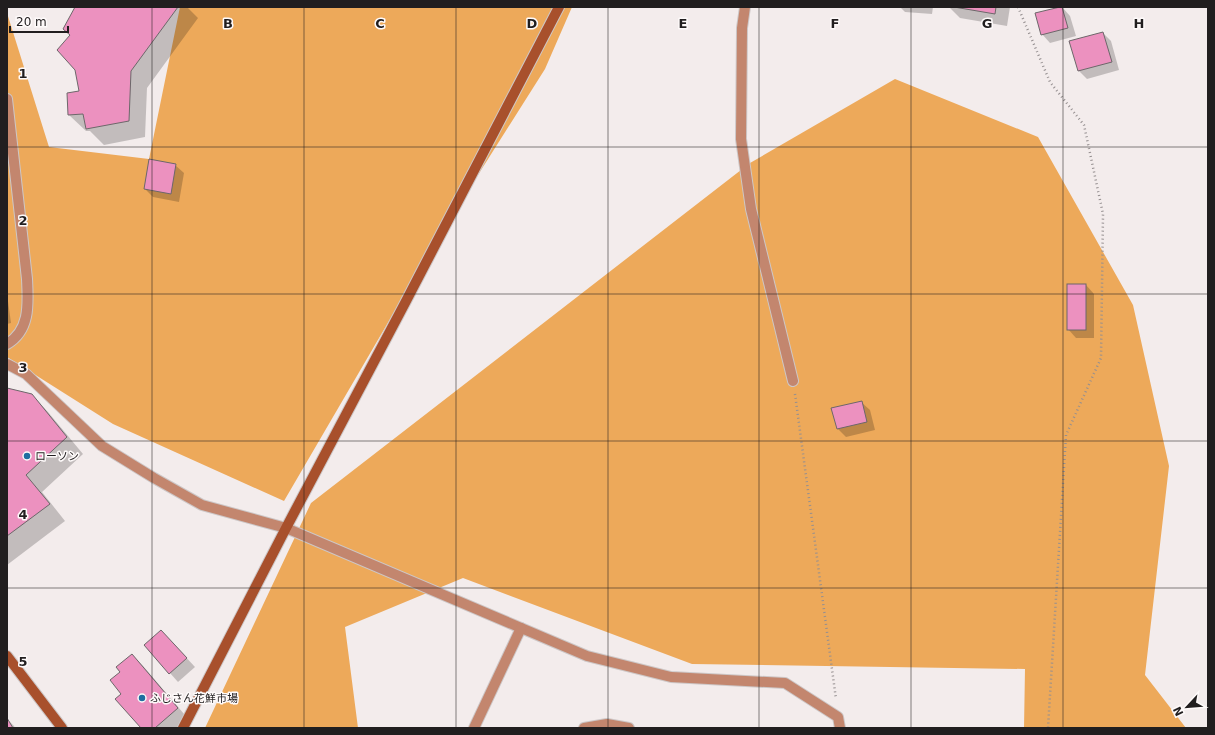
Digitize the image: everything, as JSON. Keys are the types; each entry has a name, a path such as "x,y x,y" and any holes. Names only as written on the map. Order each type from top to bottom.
{"street":[{"path":"183,728 559,7"},
{"path":"745,7 742,28 741,139 751,209 793,381"},
{"path":"7,99 29,304 25,322 14,340 7,344"},
{"path":"7,364 26,374 102,446 202,505 286,528 587,656 671,677 785,683 838,717 840,728"},
{"path":"474,728 521,628"},
{"path":"7,656 62,728"},
{"path":"584,728 607,724 629,728"}],"path":[{"path":"1018,7 1050,82 1084,125 1103,214 1101,358 1066,435 1048,728"},
{"path":"793,381 838,717"}],"shaded area":[{"path":"180,7 572,7 545,69 428,254 284,501 113,424 7,357 7,13 49,147 149,159"},
{"path":"895,79 1038,137 1133,305 1169,466 1145,675 1186,728 1024,728 1025,669 692,664 463,578 345,627 358,728 205,728 311,503 750,163"}],"building":[{"path":"75,7 178,7 131,71 129,121 86,129 83,114 68,115 67,93 79,91 75,70 57,50 70,35 63,29"},
{"path":"954,7 996,7 995,14"},
{"path":"1062,7 1068,28 1041,35 1035,13"},
{"path":"1103,32 1112,62 1078,71 1069,41"},
{"path":"149,159 176,164 171,194 144,189"},
{"path":"1067,284 1086,284 1086,330 1067,330"},
{"name":"ローソン","path":"7,388 32,394 67,437 26,475 50,504 7,536"},
{"path":"862,401 867,422 837,429 831,408"},
{"path":"161,630 187,658 169,674 144,645"},
{"path":"132,654 178,708 155,728 141,728 115,699 121,694 110,680 120,672 116,667"},
{"path":"7,718 13,728 7,728"}],"place":[{"name":"ローソン","path":"27,456"},
{"name":"ふじさん花鮮市場","path":"142,698"}]}
